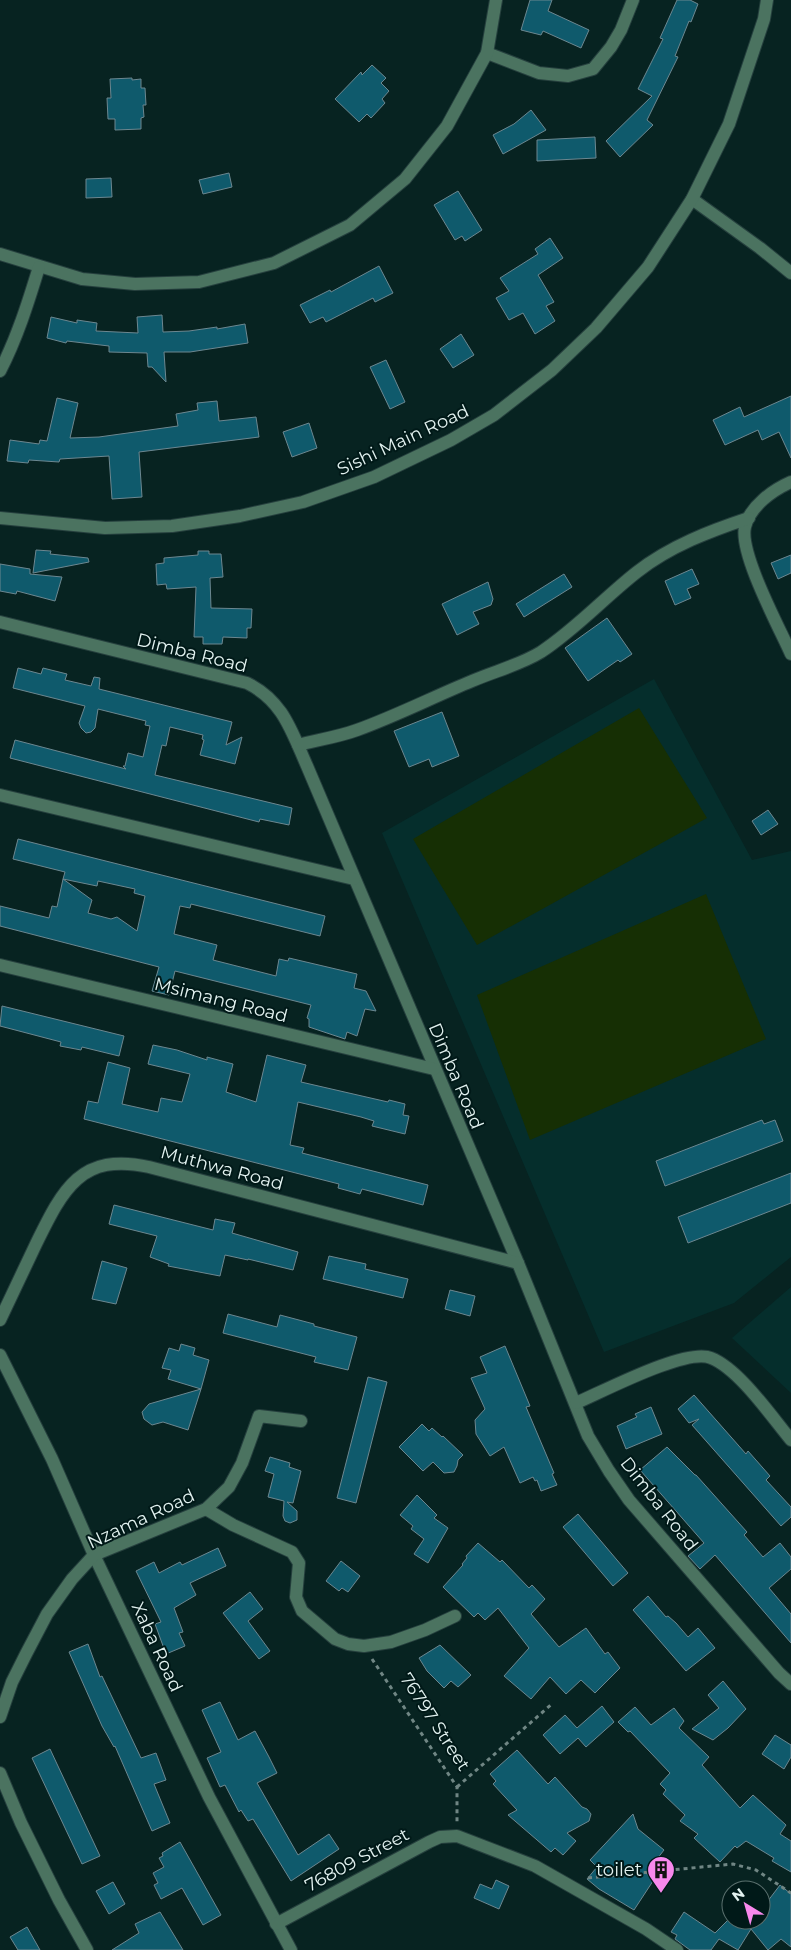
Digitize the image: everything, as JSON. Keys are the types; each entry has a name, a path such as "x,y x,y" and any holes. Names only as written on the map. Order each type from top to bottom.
{"street":[{"path":"0,254 82,279 134,284 199,282 274,263 350,224 405,179 447,126 487,53 496,0"},
{"path":"487,53 539,73 568,76 593,69 611,47 621,30 633,0"},
{"name":"Sishi Main Road","path":"0,518 105,528 172,526 240,516 303,502 374,477 451,440 494,415 552,370 596,328 648,267 692,199 729,124 764,19 767,0"},
{"path":"692,199 791,273"},
{"path":"0,371 9,354 25,313 39,267"},
{"path":"791,482 779,488 755,507 745,527 745,548 791,654"},
{"path":"298,745 356,730 473,680 518,664 541,652 557,640 637,572 659,557 693,538 749,518"},
{"name":"Dimba Road","path":"0,622 246,683 262,691 274,702 289,724 298,745 518,1263 588,1436 609,1471 630,1500 695,1578 791,1684"},
{"path":"0,795 354,879"},
{"name":"Msimang Road","path":"0,965 434,1069"},
{"name":"Muthwa Road","path":"0,1320 54,1206 68,1186 88,1171 113,1163 131,1163 150,1167 518,1263"},
{"name":"Xaba Road","path":"0,1355 52,1458 94,1555 209,1797 291,1950"},
{"path":"576,1403 676,1360 696,1356 710,1357 724,1365 737,1377 791,1440"},
{"name":"Nzama Road","path":"0,1717 12,1682 48,1614 72,1578 94,1555 206,1509 229,1486 242,1463 259,1416 302,1421"},
{"path":"206,1509 232,1526 292,1552 299,1564 296,1597 302,1611 335,1639 348,1644 364,1646 391,1642 425,1630 455,1616"},
{"path":"0,1773 21,1823 59,1900 87,1950"},
{"name":"76809 Street","path":"276,1924 434,1839 449,1835 457,1836"},
{"path":"457,1836 534,1866 563,1880 646,1929 677,1950"}],"path":[{"name":"76797 Street","path":"364,1646 457,1787 457,1836"},
{"path":"457,1787 553,1703"},
{"path":"563,1880 733,1864 756,1870 791,1892"}],"shaded area":[{"path":"654,679 752,860 791,851 791,1257 734,1303 604,1352 382,833"},
{"path":"791,1287 791,1393 732,1338"}],"green space":[{"path":"639,708 707,818 477,945 413,839"},
{"path":"706,894 766,1039 530,1140 477,995"}],"building":[{"path":"530,0 552,0 548,11 589,30 581,48 543,31 541,35 521,30"},
{"path":"677,0 690,0 698,4 675,56 678,57 647,120 653,125 620,157 606,141 652,96 638,89 663,39 660,38"},
{"path":"372,65 386,78 381,83 389,91 382,99 385,103 371,118 367,114 359,122 335,99 361,72 362,75"},
{"path":"132,78 132,80 141,79 141,88 145,88 146,105 143,105 144,117 141,118 141,129 115,130 115,119 108,119 107,98 111,98 110,79"},
{"path":"531,110 546,130 503,154 493,135 514,124"},
{"path":"595,137 596,158 537,161 537,140"},
{"path":"229,173 232,187 203,194 199,180"},
{"path":"111,178 112,197 86,198 86,179"},
{"path":"458,191 482,230 465,241 462,236 455,240 434,205"},
{"path":"550,238 563,258 538,275 554,302 546,306 555,321 535,334 523,313 509,320 496,298 509,291 500,278 538,254 535,249"},
{"path":"379,266 393,293 375,302 373,298 326,322 323,317 310,323 300,305 330,290 331,292"},
{"path":"162,315 163,332 217,327 217,329 245,324 248,343 190,352 164,352 166,382 152,367 148,367 147,353 109,352 109,346 67,341 66,343 47,338 51,317 77,323 77,320 97,323 96,331 138,333 137,317"},
{"path":"461,334 474,355 453,368 440,349"},
{"path":"386,360 405,402 390,409 370,367"},
{"path":"791,396 791,458 779,432 762,440 758,430 725,445 713,420 740,407 744,417"},
{"path":"57,398 78,403 70,438 99,437 178,426 176,414 198,410 197,403 217,401 219,421 256,417 259,437 139,452 142,497 112,499 109,456 60,459 59,462 29,460 28,463 7,461 10,440 39,444 40,440 47,441"},
{"path":"309,423 317,448 292,457 283,432"},
{"path":"36,550 51,551 50,554 88,558 89,562 33,573"},
{"path":"198,551 209,551 209,554 221,554 223,577 210,578 211,608 252,609 251,628 247,628 247,638 223,637 222,644 203,644 203,637 194,637 196,587 167,589 166,584 157,585 156,564 164,563 164,558 198,555"},
{"path":"791,555 791,573 778,579 771,563"},
{"path":"0,564 30,569 30,574 62,577 55,601 17,591 16,594 0,591"},
{"path":"692,569 699,584 687,589 691,598 675,605 665,581"},
{"path":"564,574 572,587 524,617 516,604"},
{"path":"488,582 493,599 491,605 473,612 479,624 457,635 442,604"},
{"path":"607,618 632,654 620,662 618,660 588,681 565,648"},
{"path":"18,668 41,674 43,668 67,674 65,680 91,686 94,677 100,678 99,689 232,722 226,745 242,737 235,764 200,755 204,740 202,739 203,735 170,727 166,746 162,745 155,775 292,808 289,825 260,819 259,822 10,758 15,740 126,769 123,766 125,766 128,753 143,757 150,726 145,725 146,721 98,709 95,728 91,732 86,733 79,723 85,706 13,688"},
{"path":"442,712 459,756 432,767 429,759 409,767 394,731"},
{"path":"768,810 778,824 761,835 752,821"},
{"path":"18,839 325,916 320,936 191,904 190,908 180,906 174,934 217,945 213,960 276,976 279,959 288,961 289,958 357,974 354,988 366,991 376,1011 365,1009 357,1036 347,1032 345,1039 309,1027 309,1019 307,1018 311,1005 175,971 169,995 152,991 159,967 0,926 0,906 49,918 52,906 57,907 63,879 65,872 13,859","holes":["63,879 97,886 98,881 135,889 134,893 145,896 137,931 117,917 111,919 88,913 92,900"]},
{"path":"2,1006 124,1036 119,1056 82,1047 81,1050 60,1046 61,1042 0,1026"},
{"path":"153,1045 177,1050 207,1060 207,1057 233,1064 226,1092 256,1102 267,1055 306,1065 301,1082 388,1102 389,1100 405,1104 403,1115 409,1116 405,1134 372,1126 374,1121 361,1117 298,1102 290,1145 304,1148 302,1153 428,1185 423,1205 362,1189 360,1194 338,1188 339,1184 84,1119 88,1101 98,1103 108,1062 130,1068 122,1104 158,1112 161,1098 182,1102 190,1074 148,1064"},
{"path":"762,1120 764,1124 775,1120 783,1141 665,1186 656,1161"},
{"path":"791,1173 791,1203 688,1243 678,1217"},
{"path":"114,1205 213,1230 215,1219 235,1223 232,1233 298,1252 293,1270 225,1255 220,1276 168,1266 169,1264 150,1257 157,1236 109,1224"},
{"path":"329,1256 366,1264 365,1269 408,1279 403,1298 323,1279"},
{"path":"102,1261 127,1268 116,1304 92,1299"},
{"path":"450,1290 475,1296 470,1316 445,1309"},
{"path":"228,1314 277,1327 280,1315 357,1337 348,1370 314,1362 316,1357 223,1333"},
{"path":"181,1344 195,1348 193,1355 209,1360 201,1389 168,1379 171,1370 162,1368 169,1348 179,1351"},
{"path":"505,1346 530,1406 526,1407 554,1473 552,1474 557,1485 541,1491 537,1480 535,1481 533,1477 520,1483 504,1447 490,1456 476,1434 475,1420 485,1409 471,1378 487,1373 480,1357"},
{"path":"368,1377 387,1382 356,1503 337,1498"},
{"path":"201,1389 188,1430 163,1422 152,1425 144,1419 142,1412 149,1404"},
{"path":"694,1395 746,1454 748,1451 770,1476 766,1480 791,1507 791,1517 781,1526 692,1425 699,1419 689,1423 678,1409"},
{"path":"651,1407 662,1434 626,1449 617,1426 637,1417 635,1414"},
{"path":"422,1424 429,1431 432,1428 443,1436 463,1455 458,1460 454,1472 444,1473 433,1462 423,1471 399,1447"},
{"path":"667,1447 696,1475 747,1532 744,1535 763,1557 780,1543 791,1557 791,1569 769,1588 791,1614 791,1643 715,1555 700,1569 688,1556 704,1543 640,1470"},
{"path":"270,1457 290,1463 289,1467 301,1471 293,1503 287,1502 297,1511 297,1520 290,1523 285,1521 283,1516 284,1501 268,1497 274,1474 265,1471"},
{"path":"417,1495 437,1515 434,1518 448,1528 428,1563 414,1554 424,1539 411,1529 413,1526 400,1515"},
{"path":"578,1514 628,1573 613,1586 563,1527"},
{"path":"478,1543 500,1562 502,1560 529,1588 532,1585 545,1599 531,1614 559,1647 586,1628 605,1654 608,1652 620,1668 595,1693 581,1680 566,1694 550,1677 531,1699 504,1676 529,1648 498,1608 485,1620 478,1613 474,1617 443,1587 463,1565 467,1558 466,1556"},
{"path":"218,1548 226,1566 190,1583 196,1595 174,1608 183,1632 179,1633 185,1646 166,1654 155,1624 161,1622 136,1571 154,1562 159,1573 180,1562 182,1565"},
{"path":"341,1561 360,1576 348,1592 342,1588 339,1591 326,1581"},
{"path":"250,1592 263,1609 248,1621 270,1651 259,1659 223,1613"},
{"path":"648,1596 666,1617 668,1616 676,1623 688,1637 698,1628 715,1648 686,1671 633,1610"},
{"path":"88,1644 100,1677 102,1676 141,1758 156,1753 166,1780 154,1784 170,1823 152,1831 115,1746 102,1726 69,1652"},
{"path":"440,1645 471,1675 458,1687 451,1681 444,1688 427,1671 419,1658"},
{"path":"723,1681 746,1709 728,1728 713,1740 692,1729 719,1708 708,1695"},
{"path":"220,1702 238,1740 255,1731 269,1757 277,1773 257,1783 298,1855 329,1834 339,1849 291,1881 253,1819 248,1821 241,1810 239,1812 225,1785 220,1787 207,1758 221,1752 202,1710"},
{"path":"602,1706 614,1722 586,1747 578,1738 560,1754 543,1735 565,1715 577,1728"},
{"path":"635,1707 651,1725 674,1708 684,1721 679,1728 709,1757 702,1765 740,1808 753,1795 786,1825 780,1834 791,1841 791,1872 772,1861 774,1858 746,1841 737,1848 735,1846 720,1862 694,1838 698,1834 680,1821 685,1815 663,1794 666,1790 660,1784 670,1773 630,1731 628,1732 618,1722"},
{"path":"775,1735 791,1745 791,1757 784,1769 762,1754"},
{"path":"50,1749 100,1856 82,1864 32,1758"},
{"path":"517,1750 548,1784 555,1777 582,1807 591,1814 589,1821 567,1833 576,1841 563,1855 555,1848 551,1852 508,1815 517,1810 493,1784 496,1781 490,1774"},
{"path":"633,1814 638,1829 664,1850 646,1873 653,1881 634,1910 599,1889 587,1879 597,1867 590,1860"},
{"path":"180,1842 221,1915 203,1925 182,1888 161,1899 154,1885 158,1883 153,1873 164,1867 159,1858 163,1856 162,1853"},
{"path":"496,1880 509,1886 499,1909 474,1898 480,1884 492,1889"},
{"path":"113,1882 125,1904 109,1914 96,1891"},
{"path":"780,1885 791,1894 791,1947 781,1939 768,1950 752,1930 771,1930 771,1897"},
{"path":"160,1912 183,1950 112,1950 139,1933 135,1924"},
{"path":"684,1912 715,1933 721,1927 721,1930 750,1930 738,1950 719,1939 711,1950 690,1950 675,1939 677,1935 671,1932"},
{"path":"27,1927 40,1950 18,1950 10,1937"}],"place":[{"name":"toilet","path":"661,1894"}]}
